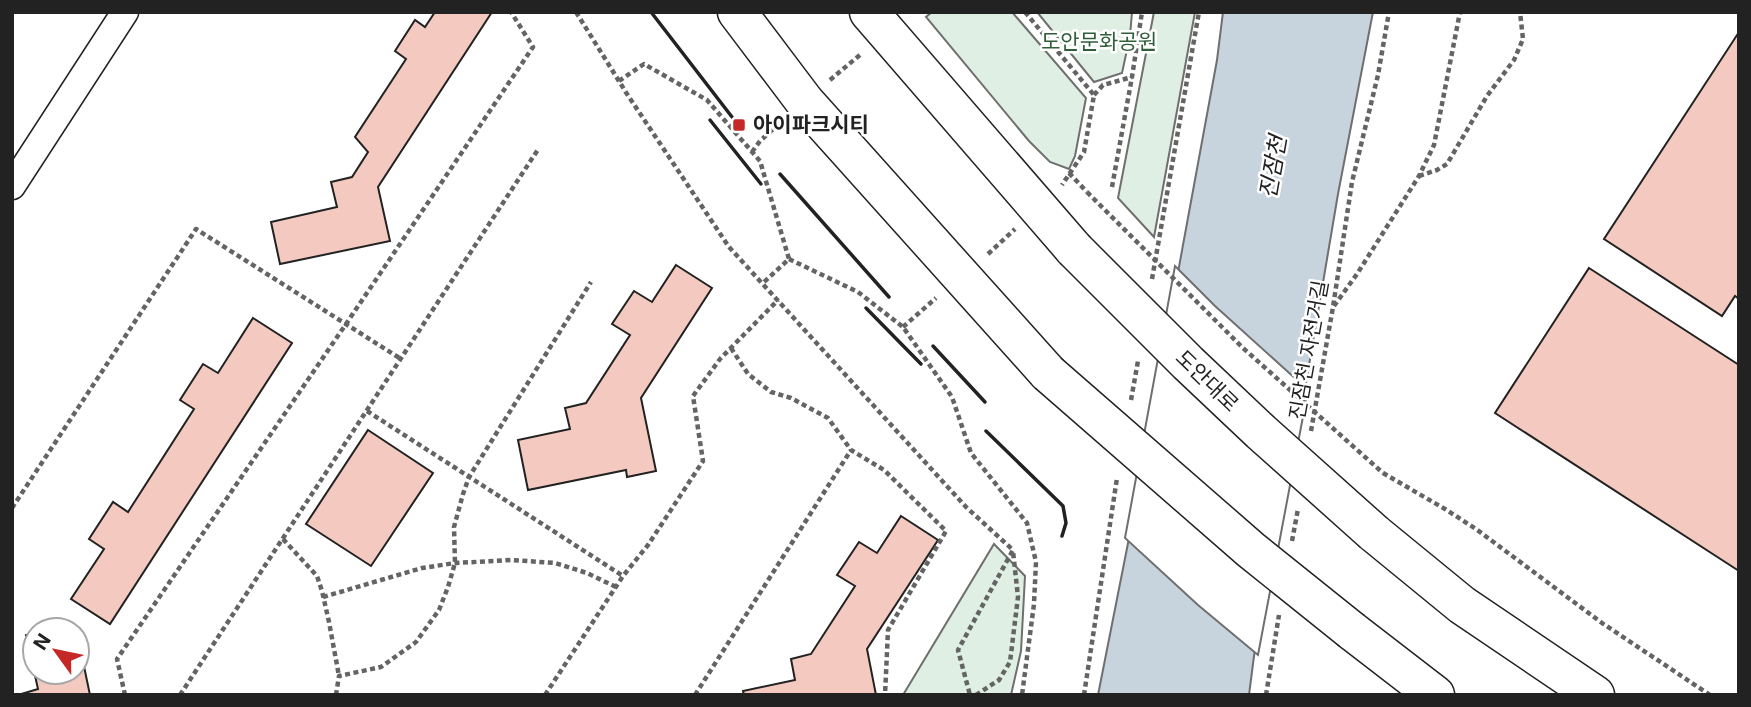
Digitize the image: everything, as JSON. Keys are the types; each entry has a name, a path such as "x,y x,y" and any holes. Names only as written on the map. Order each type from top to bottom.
{"main road":[{"path":"737,12 805,102 1048,373 1251,550 1435,695"},
{"name":"도안대로","path":"877,22 1074,249 1261,432 1374,533 1462,605 1595,695"}],"street":[{"path":"12,186 125,12"}],"path":[{"path":"125,695 117,659 533,47 511,12"},
{"path":"576,12 729,247 966,507 1013,550 1018,597 1010,662 999,680 976,695"},
{"path":"1025,12 1094,95"},
{"path":"1112,187 1142,12"},
{"name":"진잠천 자전거길","path":"1310,438 1352,182 1378,75 1389,12"},
{"path":"1333,307 1419,176 1434,145 1460,12"},
{"path":"1419,176 1447,164 1487,96 1514,60 1523,40 1520,12"},
{"path":"752,152 766,135 805,102 877,22"},
{"path":"619,81 644,64 707,100 760,161 789,260 858,292 903,327 952,397 971,453 1027,523 1036,562 1034,604 1022,695"},
{"path":"903,327 923,307 963,277 1062,186 1084,152 1094,95 1103,85 1132,76"},
{"path":"180,695 539,148"},
{"path":"1069,173 1243,348 1383,472 1476,529 1602,623 1710,695"},
{"path":"12,508 196,229 401,359"},
{"path":"763,283 789,260"},
{"path":"339,676 381,667 416,642 439,610 455,564 454,527 469,477 591,282"},
{"path":"545,695 703,461 693,396 720,359 778,300"},
{"path":"731,348 748,374 771,392 792,398 828,418 851,450 884,470 946,531 888,630 885,695"},
{"path":"367,411 623,576"},
{"path":"695,695 851,450"},
{"path":"1292,544 1298,504"},
{"path":"283,539 317,576 324,597 339,676 336,695"},
{"path":"970,695 958,650 1013,550"},
{"path":"324,597 422,568 512,560 555,563 587,573 616,587"},
{"path":"1266,695 1280,609"},
{"path":"184,689 188,695"}],"green space":[{"path":"932,12 1012,12 1086,98 1075,156 1069,169 1050,162 1029,141 926,17"},
{"name":"도안문화공원","path":"1037,12 1132,12 1122,73 1094,82"},
{"path":"1154,12 1195,12 1154,237 1118,198"},
{"path":"994,544 1025,576 1021,651 1011,695 903,695"}],"water":[{"name":"진잠천","path":"1223,12 1373,12 1249,695 1098,695 1217,60"}],"pier":[{"path":"1175,266 1308,390 1258,655 1125,538"}],"building":[{"path":"435,12 492,12 378,187 390,241 280,264 271,222 337,207 331,182 352,177 368,152 355,137 406,59 395,51 415,20 425,27"},
{"path":"1739,32 1739,299 1735,296 1722,316 1604,239"},
{"path":"676,265 712,288 641,398 656,471 627,477 626,470 528,490 518,440 570,429 565,408 586,403 630,335 612,324 634,291 652,302"},
{"path":"1589,268 1739,365 1739,571 1495,413"},
{"path":"253,318 292,343 110,624 71,599 104,549 89,539 113,502 128,512 194,409 180,400 203,364 218,373"},
{"path":"368,430 433,473 371,566 306,524"},
{"path":"901,516 938,540 867,649 876,695 744,695 743,691 795,680 791,659 811,654 855,586 837,575 859,542 877,553"},
{"path":"37,686 88,686 90,695 18,695 38,689"}],"wall":[{"path":"651,12 732,117"},
{"path":"710,120 761,184"},
{"path":"780,174 889,297"},
{"path":"866,308 921,364"},
{"path":"933,346 985,402"},
{"path":"986,431 1063,506 1066,523 1062,536"}],"place":[{"name":"아이파크시티","path":"739,125"}]}
